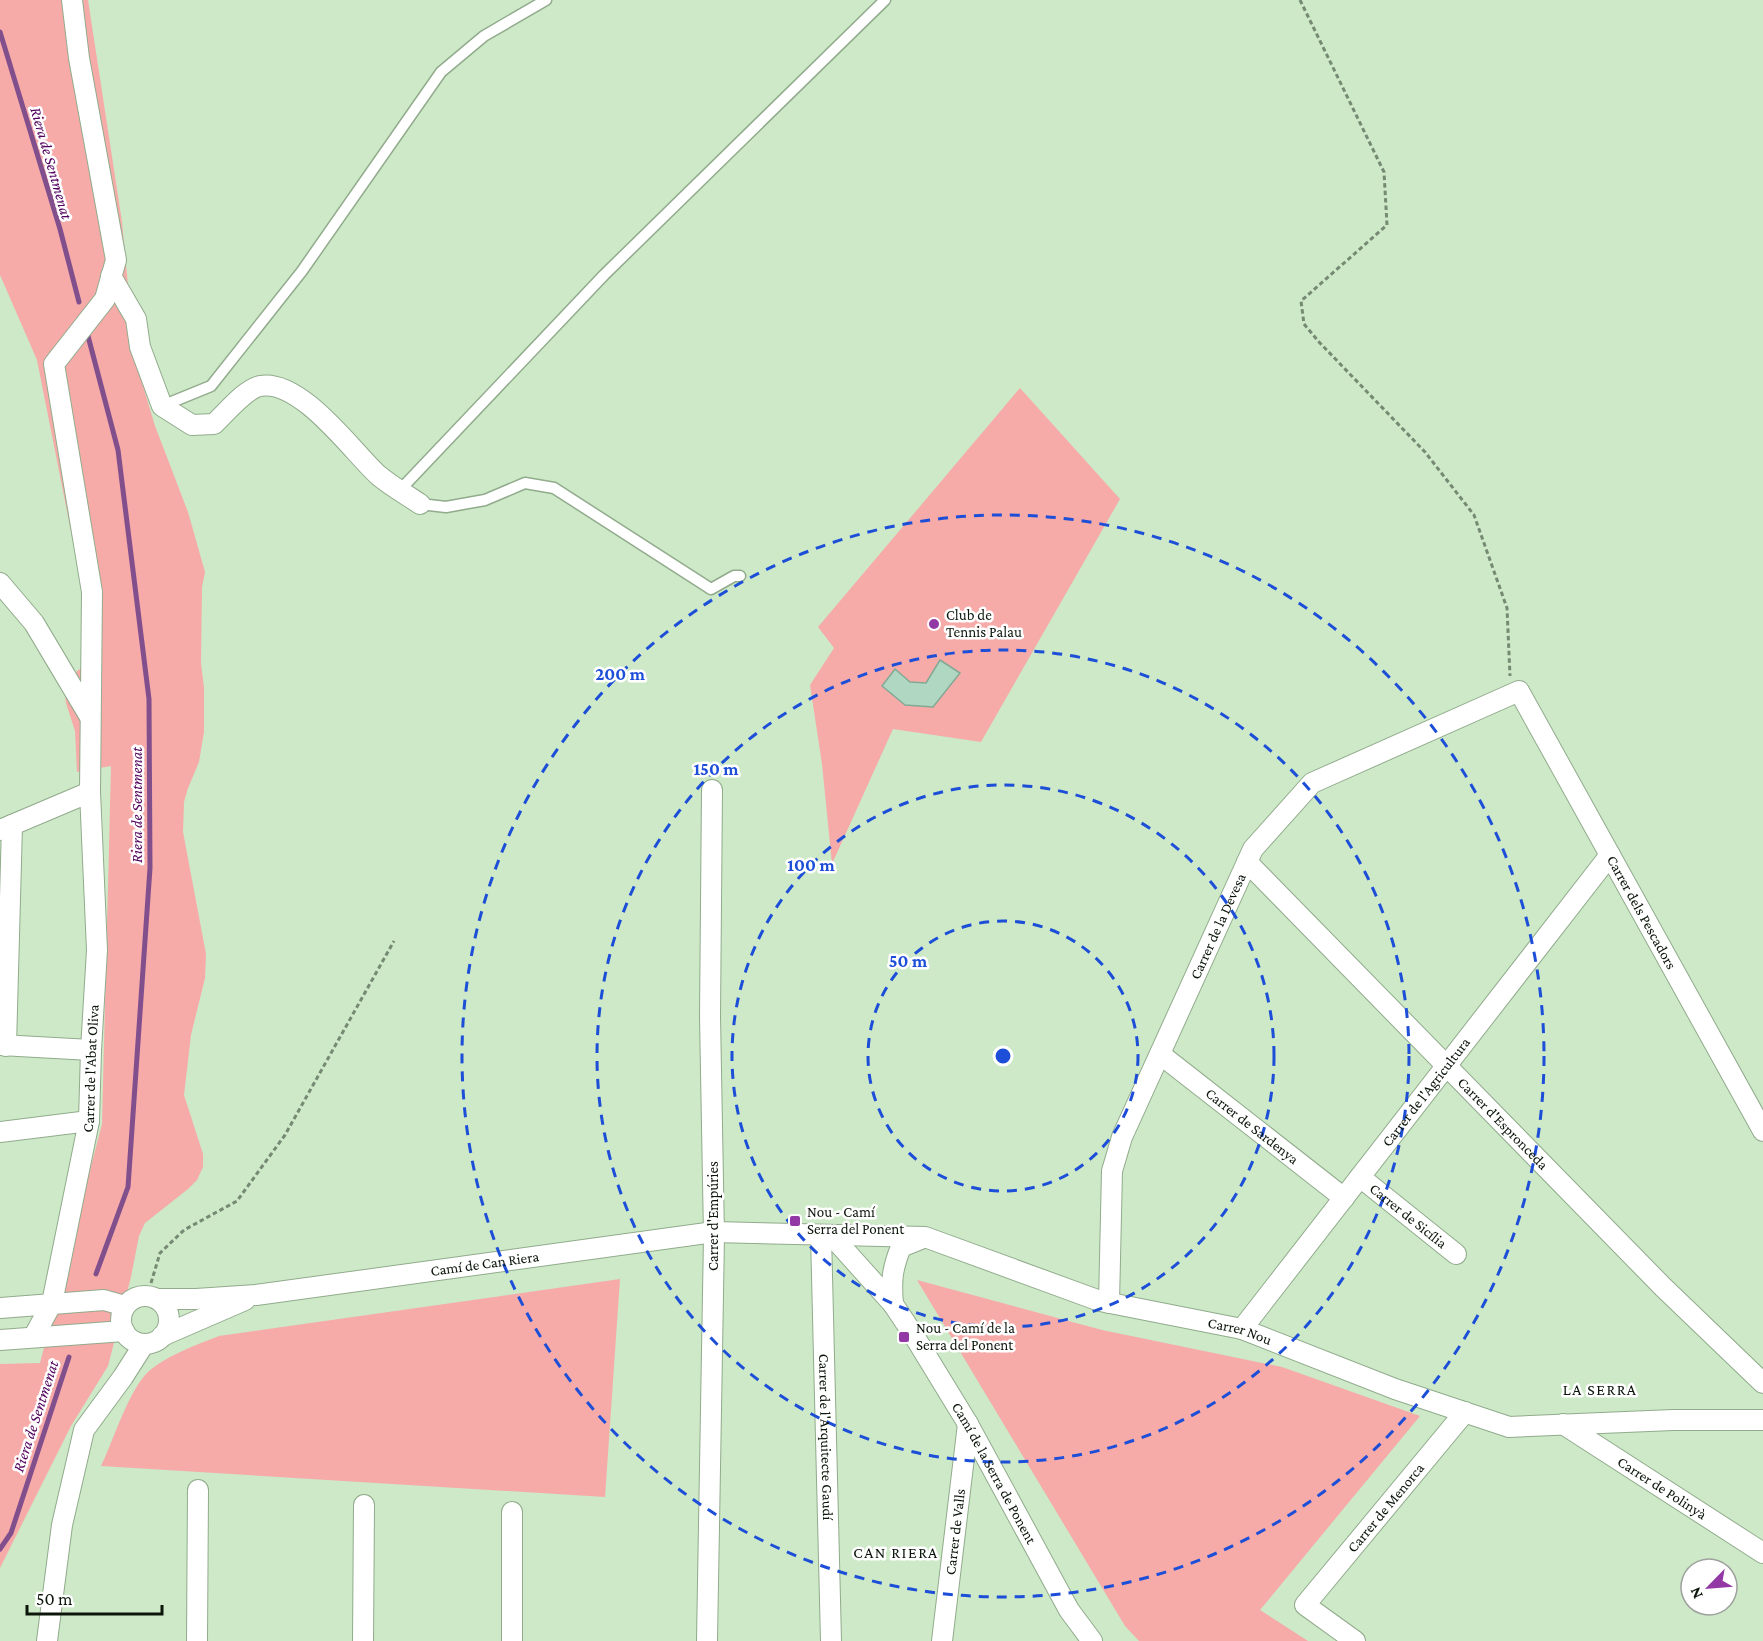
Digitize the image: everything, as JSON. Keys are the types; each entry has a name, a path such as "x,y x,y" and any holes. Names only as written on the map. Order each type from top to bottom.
{"street":[{"name":"Carrer de l'Abat Oliva","path":"34,1336 52,1303 89,1121 97,950 90,792 92,592 54,364 105,299 116,260 79,58 72,0"},
{"path":"111,276 136,319 140,347 162,406 192,425 214,424 240,398 259,386 274,386 299,396 380,476 420,504"},
{"path":"0,583 34,623 91,718"},
{"name":"Carrer dels Pescadors","path":"1516,693 1610,855 1763,1131"},
{"name":"Carrer de la Devesa","path":"1109,1303 1112,1171 1122,1137 1252,849 1312,783 1516,693"},
{"name":"Carrer d'Empúries","path":"707,1641 714,1232 710,1017 712,790"},
{"path":"90,792 6,827 3,1046 91,1050"},
{"name":"Carrer de l'Agricultura","path":"1242,1329 1610,855"},
{"name":"Carrer d'Espronceda","path":"1246,862 1663,1287 1763,1383"},
{"name":"Carrer de Sardenya","path":"1160,1054 1344,1198"},
{"path":"0,1132 89,1121"},
{"name":"Carrer de Sicília","path":"1360,1177 1456,1254"},
{"name":"Carrer Nou","path":"714,1232 925,1237 1109,1303 1242,1329 1395,1389 1509,1427 1673,1420 1763,1420"},
{"name":"Camí de Can Riera","path":"152,1298 196,1299 256,1295 714,1232"},
{"name":"Camí de la Serra de Ponent","path":"826,1235 893,1304 968,1424 1069,1610 1092,1641"},
{"name":"Carrer de l'Arquitecte Gaudí","path":"826,1235 831,1641"},
{"name":"Camí de la Serra de Ponent","path":"893,1304 892,1266 901,1247 925,1237"},
{"name":"Camí de Can Riera","path":"153,1340 256,1295"},
{"path":"47,1641 62,1525 84,1430 123,1377 168,1324 166,1310 152,1298 139,1297 125,1306 121,1318 124,1331 132,1340 153,1340"},
{"path":"0,1308 104,1300 125,1306"},
{"path":"0,1340 124,1331"},
{"name":"Carrer de Menorca","path":"1355,1641 1305,1605 1465,1412"},
{"name":"Carrer de Valls","path":"942,1641 968,1424"},
{"name":"Carrer de Polinyà","path":"1563,1424 1763,1553"},
{"path":"197,1641 198,1490"},
{"path":"363,1641 364,1505"},
{"path":"512,1512 512,1641"}],"lane":[{"path":"162,406 211,386 302,271 441,72 484,36 546,0"},
{"path":"400,490 604,275 885,0"},
{"path":"420,504 446,507 485,500 525,483 554,488 711,589 734,576 740,576"}],"path":[{"path":"1300,0 1384,172 1387,225 1301,301 1304,324 1425,452 1474,515 1507,608 1510,679 1516,693"},
{"path":"152,1298 159,1253 184,1230 237,1201 285,1135 394,941"}],"shaded area":[{"path":"0,0 88,0 122,222 135,359 155,426 188,512 205,572 202,587 201,663 204,688 204,732 199,762 184,802 183,832 206,954 205,978 191,1035 184,1095 203,1154 203,1167 197,1180 188,1189 145,1223 139,1236 108,1366 71,1426 0,1568 0,1364 40,1363 102,1124 111,766 77,772 75,731 66,703 64,687 83,667 84,597 37,360 0,275"},
{"name":"Club de Tennis Palau","path":"1020,388 1120,499 981,742 893,729 832,864 822,764 810,685 834,648 818,627"},
{"path":"620,1279 605,1497 101,1466 128,1402 149,1371 173,1355 219,1336"},
{"path":"917,1280 1102,1330 1282,1367 1420,1416 1260,1610 1308,1641 1139,1641 1125,1626"}],"building":[{"path":"940,660 960,673 933,707 905,705 882,686 895,669 910,682 926,683"}],"waterway":[{"name":"Riera de Sentmenat","path":"0,32 60,229 79,302"},
{"name":"Riera de Sentmenat","path":"88,336 118,450 149,699 150,868 128,1187 96,1274"},
{"name":"Riera de Sentmenat","path":"0,1549 11,1533 69,1357"}],"place":[{"name":"Club de Tennis Palau","path":"934,624"},
{"name":"Nou - Camí Serra del Ponent","path":"795,1221"},
{"name":"Nou - Camí de la Serra del Ponent","path":"904,1337"}],"district":[{"name":"LA SERRA","path":"1600,1389"},
{"name":"CAN RIERA","path":"896,1552"}]}
